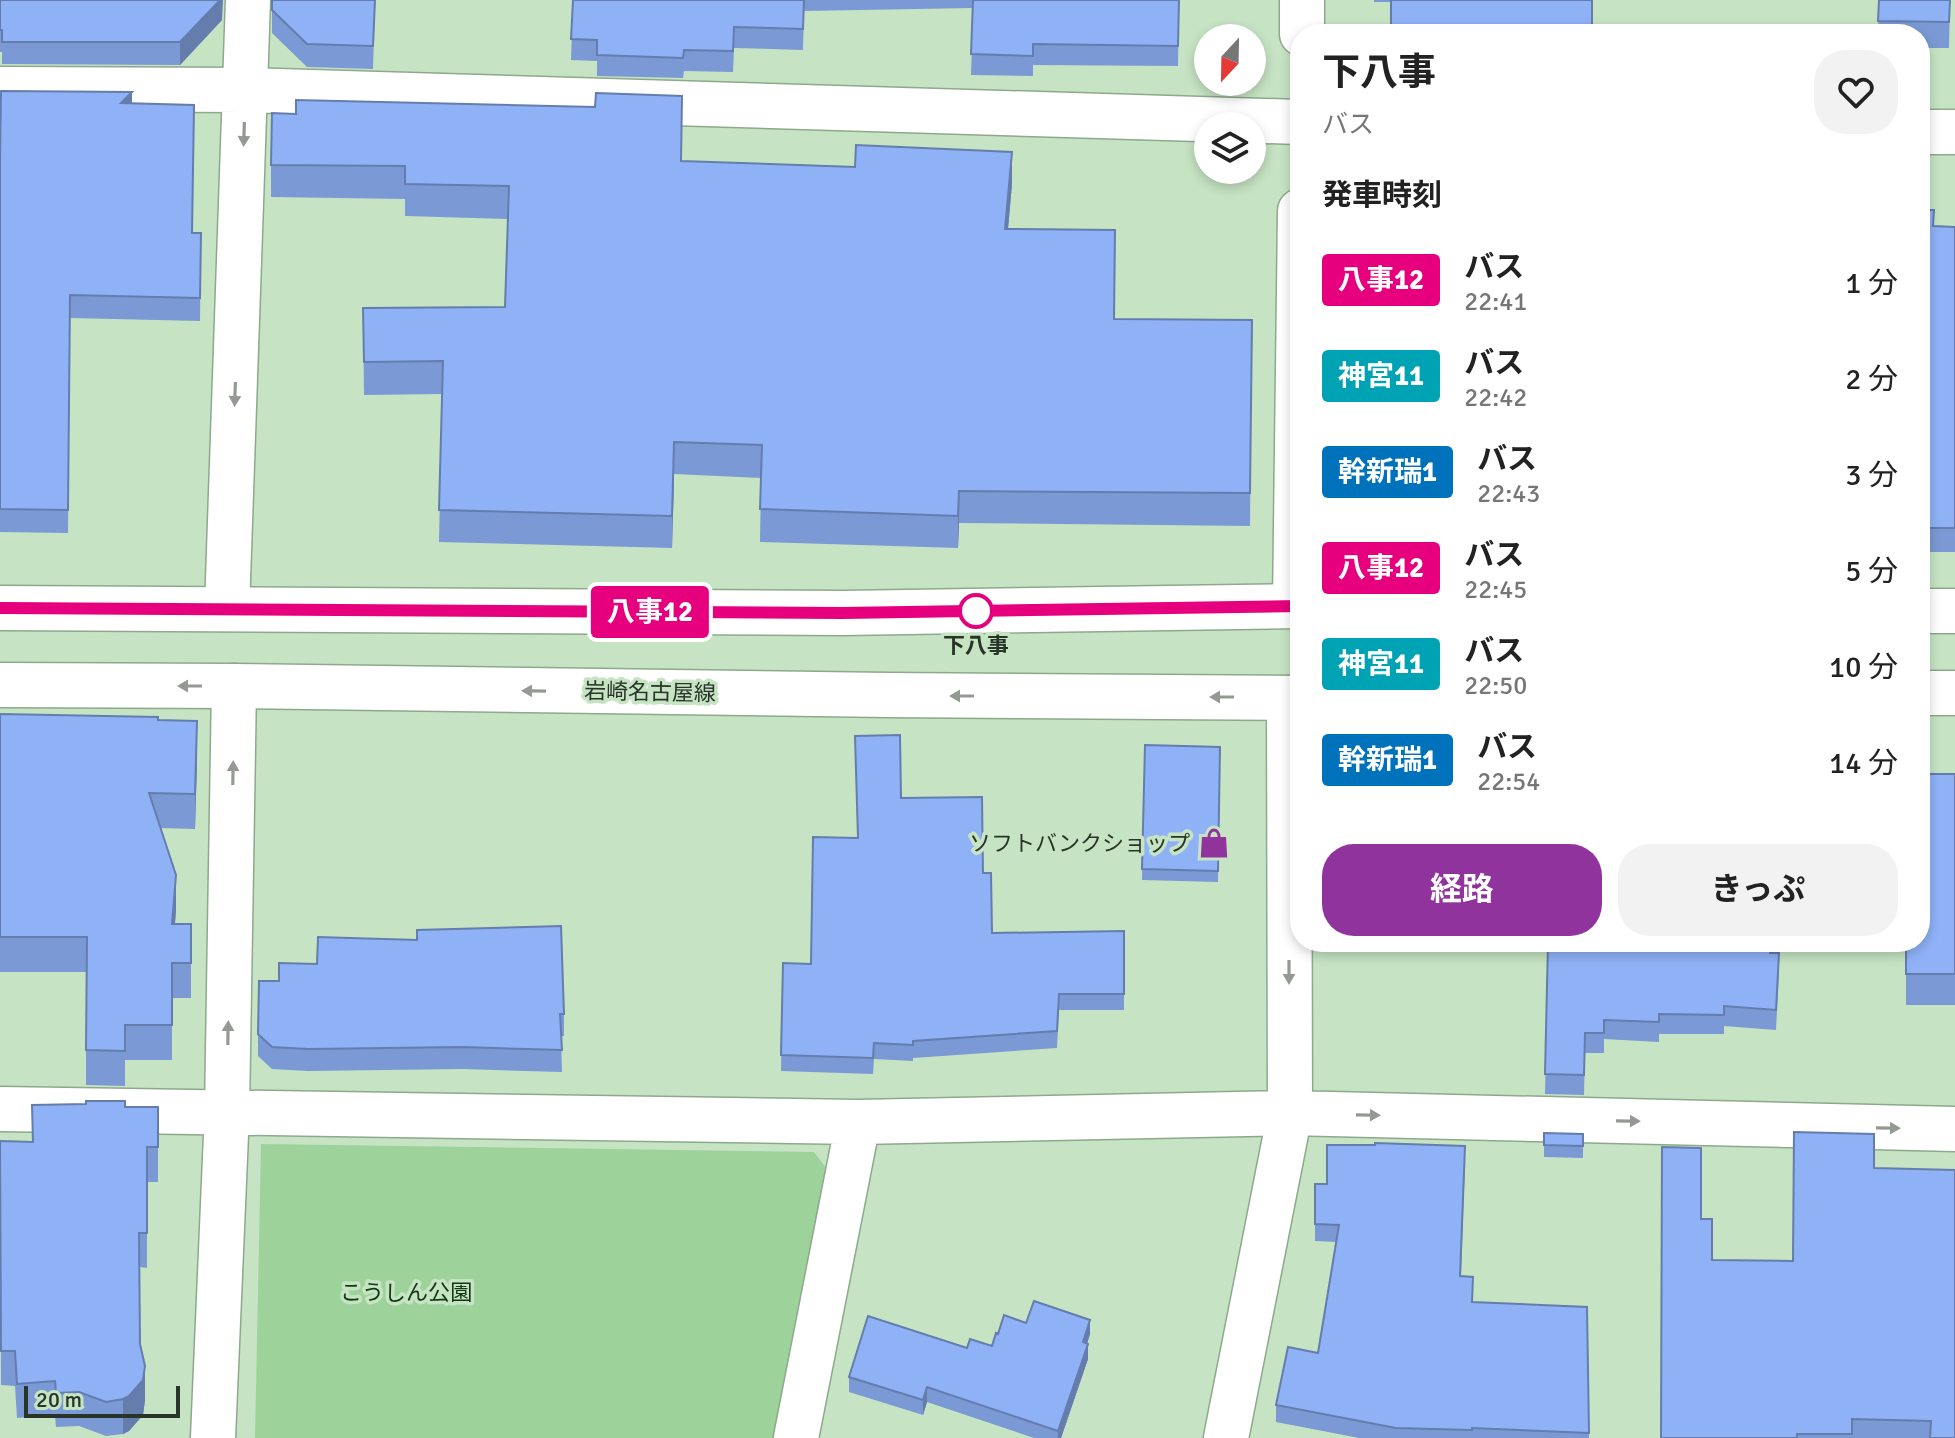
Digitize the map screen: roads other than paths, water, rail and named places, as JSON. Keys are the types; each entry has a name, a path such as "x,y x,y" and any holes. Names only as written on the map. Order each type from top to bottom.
{"street":[{"path":"227,609 248,0"},
{"path":"1302,0 1302,24"},
{"path":"0,89 246,90 1290,122"},
{"path":"1930,132 1955,132"},
{"path":"0,608 843,613 1290,606"},
{"path":"1930,611 1955,611"},
{"name":"岩崎名古屋線","path":"0,685 1290,698"},
{"path":"213,1438 227,1111 234,686"},
{"path":"1930,693 1955,693"},
{"path":"1226,1438 1290,1113 1292,952"},
{"path":"0,1109 858,1122 1290,1113 1955,1129"},
{"path":"796,1438 858,1122"}],"place":[{"name":"下八事","path":"976,611"},
{"name":"ソフトバンクショップ","path":"1214,843"}],"park label":[{"name":"こうしん公園","path":"406,1292"}]}
